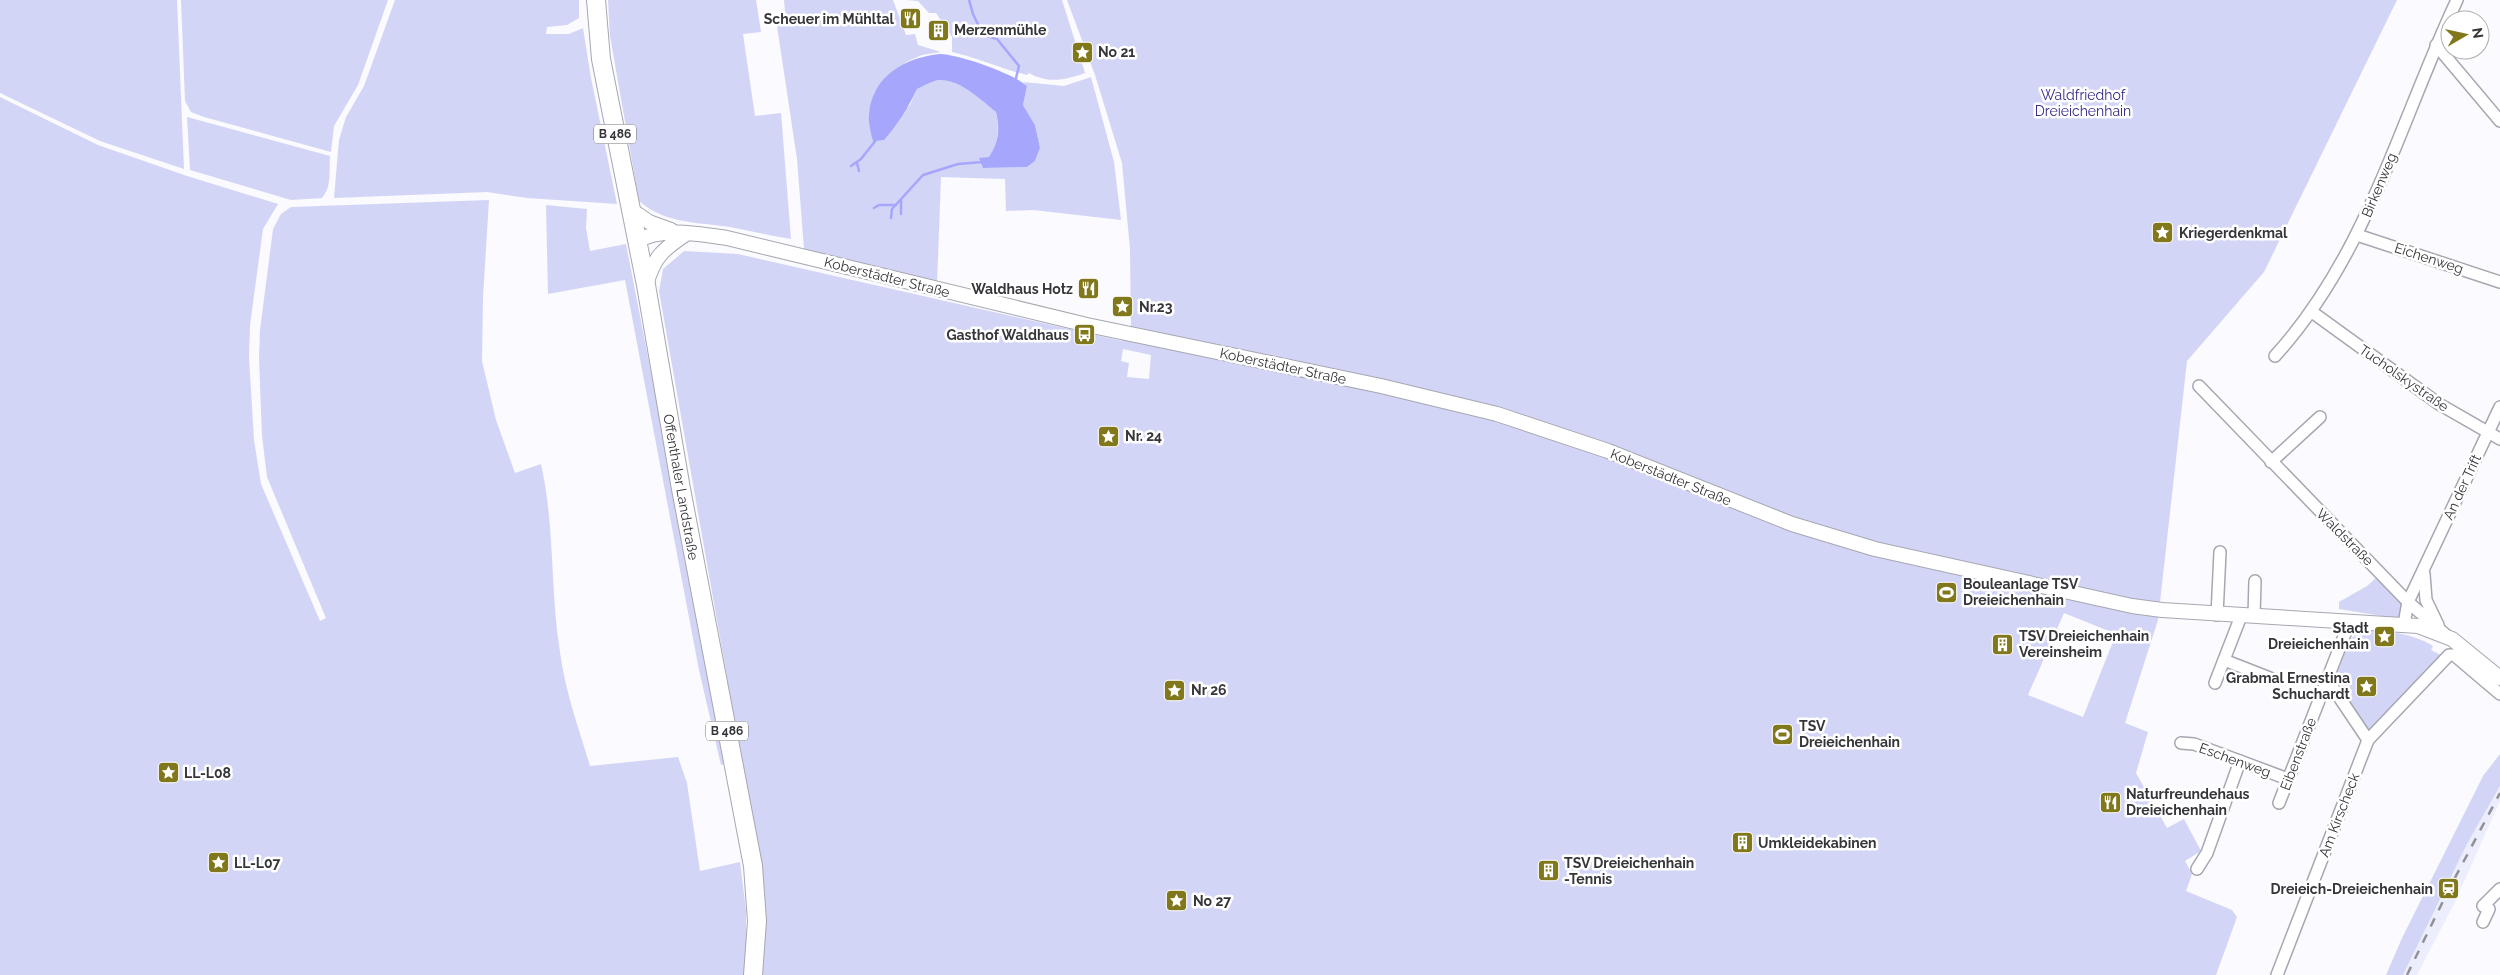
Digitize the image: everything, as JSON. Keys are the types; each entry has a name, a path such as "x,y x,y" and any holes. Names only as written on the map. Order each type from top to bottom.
{"main road":[{"name":"Offenthaler Landstraße","path":"596,0 601,59 646,286 681,489 753,866 757,921 753,975"}],"street":[{"name":"Birkenweg","path":"2275,356 2312,312 2338,272 2357,235 2457,0"},
{"path":"2436,46 2500,121"},
{"name":"Koberstädter Straße","path":"630,209 649,222 686,234 727,238 1087,326 1381,386 1497,414 1608,451 1792,524 1875,549 2132,606 2218,615 2404,624 2429,629 2452,639"},
{"path":"636,242 659,245 686,234"},
{"path":"646,286 651,267 662,251 686,234"},
{"name":"Eichenweg","path":"2357,235 2500,282"},
{"name":"Tucholskystraße","path":"2312,312 2439,404 2500,439"},
{"name":"Waldstraße","path":"2198,386 2408,602 2500,678"},
{"name":"An der Trift","path":"2404,624 2408,602 2500,407"},
{"path":"2270,462 2320,417"},
{"path":"2218,615 2220,552"},
{"name":"An der Trift","path":"2425,567 2424,590 2428,606 2436,622 2452,639"},
{"path":"2215,683 2224,660 2248,616 2256,581"},
{"name":"Eibenstraße","path":"2279,803 2350,621"},
{"name":"Am Kirscheck","path":"2277,975 2368,740 2449,655 2454,655 2500,694"},
{"path":"2224,660 2270,678"},
{"path":"2327,679 2368,740"},
{"name":"Eschenweg","path":"2181,743 2194,744 2288,779"},
{"path":"2197,869 2207,853 2240,762"},
{"path":"2483,922 2489,909 2482,906 2500,889"}],"shaded area":[{"path":"2500,786 2500,801 2454,904 2417,975 2403,975 2467,844"}],"green space":[{"path":"0,0 177,0 184,169 100,141 0,93"},
{"path":"181,0 388,0 358,85 334,126 331,152 191,112 185,101"},
{"path":"395,0 579,0 579,18 567,25 547,27 546,34 569,34 583,28 591,78 617,204 527,198 487,192 334,198 339,140 346,117 364,86"},
{"path":"608,0 756,0 761,32 743,34 755,116 781,113 791,239 730,227 682,221 649,209 639,201 610,36"},
{"path":"784,0 893,0 906,35 915,34 918,45 941,52 922,55 906,62 874,93 869,114 873,141 910,105 917,89 931,82 947,80 955,82 970,91 996,112 998,136 983,168 1027,167 1035,161 1040,148 1035,125 1023,105 1027,86 1023,82 1064,86 1091,77 1114,162 1121,220 1033,210 1006,211 1005,179 941,177 937,285 804,249 797,159 777,26 786,24"},
{"path":"906,0 1062,0 1085,73 1057,80 1043,79 1029,73 1027,75 1018,73 952,52 952,37 936,13 929,13 918,1"},
{"name":"Waldfriedhof Dreieichenhain","path":"1067,0 2397,0 2264,272 2187,361 2158,620 2125,723 2148,732 2136,773 2167,828 2184,819 2201,851 2185,861 2192,874 2186,891 2232,910 2237,917 2216,975 762,975 765,937 763,882 659,291 663,269 684,251 738,254 1122,341 1131,327 1130,249 1122,163 1095,75","holes":["1123,349 1151,355 1149,379 1127,377 1129,363 1121,361","2064,613 2116,634 2083,717 2028,695"]},
{"path":"0,97 98,145 187,176 278,204 263,229 250,325 249,357 254,440 261,484 320,621 326,618 267,477 262,436 259,358 260,330 273,229 281,214 291,207 489,200 483,297 482,361 496,420 515,473 541,464 551,534 555,605 562,667 590,766 678,757 687,783 700,871 740,862 746,910 746,975 0,975"},
{"path":"187,117 330,156 329,178 325,194 322,198 291,200 190,170"},
{"path":"546,205 587,209 586,228 590,251 626,244 727,763 721,765 699,670 625,280 548,294"},
{"path":"2376,578 2402,605 2400,619 2339,609 2339,602 2367,586"},
{"path":"2364,630 2408,635 2433,646 2431,650 2443,656 2370,730 2367,729 2339,683 2338,671 2350,639"},
{"path":"2500,754 2500,786 2467,844 2403,975 2386,975 2402,938 2483,776"}],"water":[{"path":"940,54 986,66 1010,76 1027,86 1023,105 1035,125 1040,148 1035,161 1027,167 983,168 979,158 989,157 997,140 998,124 996,112 970,91 955,83 939,80 917,89 902,116 884,140 873,141 869,114 877,89 884,79 903,64 915,59"}],"waterway":[{"path":"969,0 983,35 997,39 1019,66 1015,82"},
{"path":"851,166 861,159 876,140"},
{"path":"891,218 892,209 923,175 958,164 983,162"},
{"path":"857,163 859,171"},
{"path":"901,200 901,214"},
{"path":"874,208 879,205 896,205"}],"railway":[{"path":"2407,975 2449,889 2500,793"}],"place":[{"name":"Scheuer im Mühltal","path":"910,19"},
{"name":"Merzenmühle","path":"938,30"},
{"name":"No 21","path":"1082,52"},
{"name":"Kriegerdenkmal","path":"2163,233"},
{"name":"Waldhaus Hotz","path":"1089,289"},
{"name":"Nr.23","path":"1123,307"},
{"name":"Gasthof Waldhaus","path":"1085,335"},
{"name":"Nr. 24","path":"1109,436"},
{"name":"Bouleanlage TSV Dreieichenhain","path":"1947,592"},
{"name":"Stadt Dreieichenhain","path":"2385,636"},
{"name":"TSV Dreieichenhain Vereinsheim","path":"2003,644"},
{"name":"Grabmal Ernestina Schuchardt","path":"2366,686"},
{"name":"Nr 26","path":"1175,690"},
{"name":"TSV Dreieichenhain","path":"1783,734"},
{"name":"LL-L08","path":"168,773"},
{"name":"Naturfreundehaus Dreieichenhain","path":"2110,802"},
{"name":"Umkleidekabinen","path":"1742,843"},
{"name":"LL-L07","path":"218,863"},
{"name":"TSV Dreieichenhain -Tennis","path":"1548,871"},
{"name":"Dreieich-Dreieichenhain","path":"2449,889"},
{"name":"No 27","path":"1177,901"}]}
